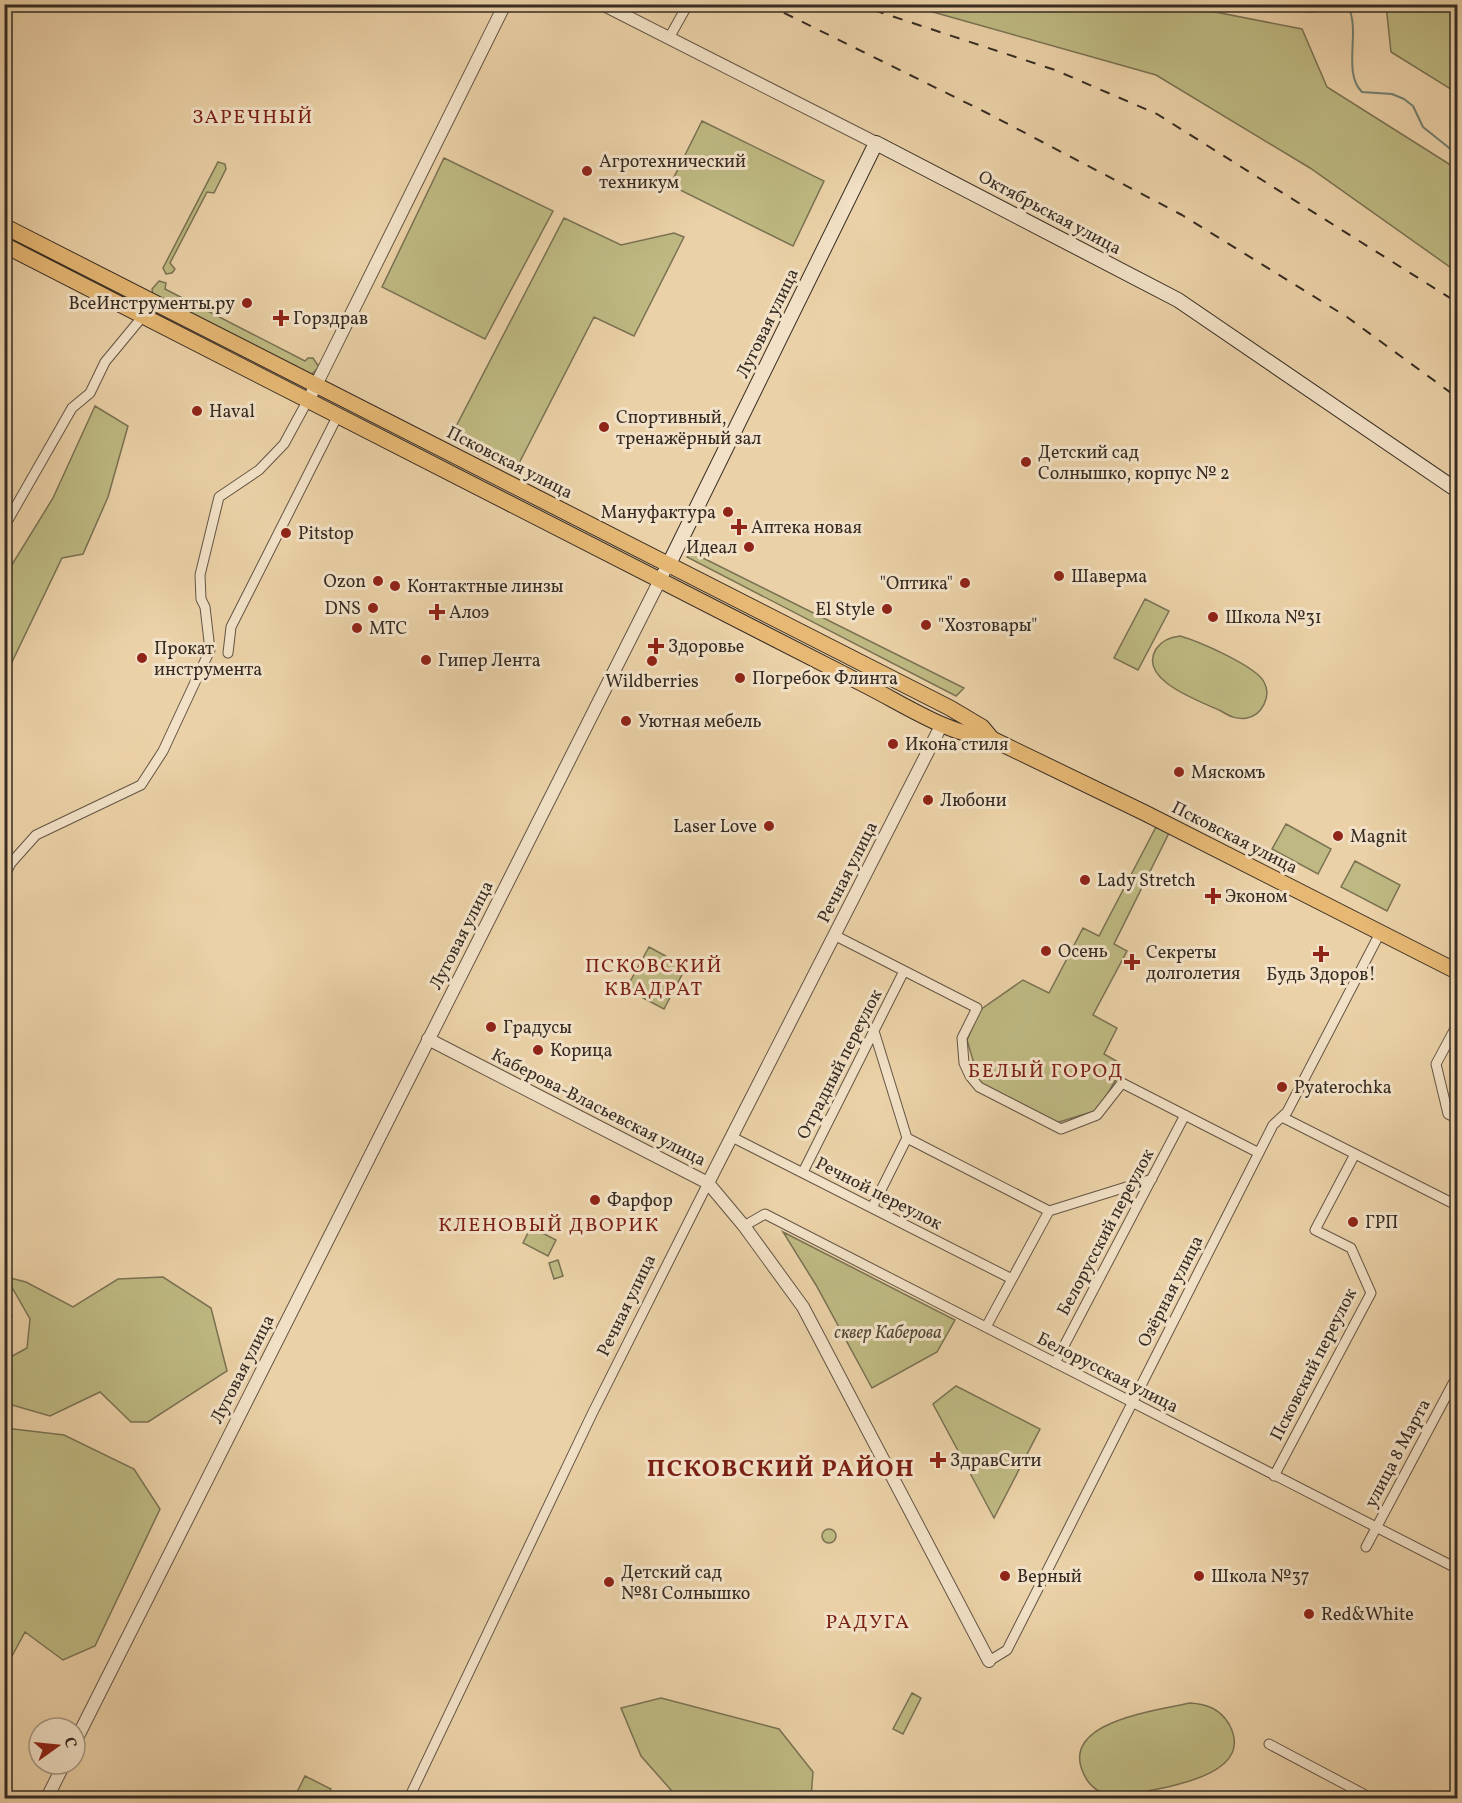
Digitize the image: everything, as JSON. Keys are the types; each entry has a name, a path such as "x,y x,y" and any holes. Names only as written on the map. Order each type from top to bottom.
{"main road":[{"name":"Октябрьская улица","path":"876,143 1178,300 1458,491"},
{"name":"Луговая улица","path":"668,566 876,143"},
{"name":"Псковская улица","path":"4,226 950,708 982,727 992,740"},
{"name":"Псковская улица","path":"4,245 864,685 938,730 992,740 1145,813 1458,972"},
{"path":"864,685 863,673 874,670"}],"street":[{"path":"4,877 10,863 36,835 141,785 163,751 210,650 205,607 201,599 200,576 219,496 259,470 284,444 316,385 505,4"},
{"name":"Октябрьская улица","path":"602,4 876,143"},
{"path":"669,38 688,4"},
{"path":"4,527 72,408 90,393 105,362 143,316"},
{"path":"228,653 231,627 338,415"},
{"name":"Луговая улица","path":"87,1718 668,566"},
{"name":"Речная улица","path":"409,1798 592,1414 836,936 938,730"},
{"name":"Озёрная улица","path":"989,1661 1007,1650 1258,1153 1273,1125 1287,1112 1380,933"},
{"path":"836,936 977,1008 962,1038 964,1063 978,1087 1013,1106 1061,1129 1097,1115 1122,1083 1258,1153"},
{"name":"Отрадный переулок","path":"803,1172 904,971"},
{"path":"1458,1023 1436,1064 1448,1114 1458,1119"},
{"path":"872,1208 907,1138 874,1030"},
{"name":"Каберова-Власьевская улица","path":"428,1040 708,1183 744,1226 802,1307 989,1661"},
{"name":"Белорусский переулок","path":"1055,1363 1185,1115"},
{"path":"1282,1117 1458,1206"},
{"name":"Речной переулок","path":"732,1137 1012,1279"},
{"path":"907,1138 1049,1211"},
{"name":"Псковский переулок","path":"1274,1476 1371,1293 1351,1248 1315,1230 1355,1154"},
{"path":"987,1327 1049,1211 1152,1179"},
{"name":"Белорусская улица","path":"744,1226 765,1214 1458,1569"},
{"name":"улица 8 Марта","path":"1366,1547 1458,1374"},
{"path":"1269,1744 1371,1798"},
{"path":"47,1798 58,1776"}],"green space":[{"path":"908,5 1190,5 1195,8 1302,29 1327,87 1457,169 1457,272 1310,168 1156,75"},
{"path":"1386,5 1457,5 1457,93 1391,52"},
{"path":"702,121 824,181 793,246 670,185"},
{"path":"444,158 553,211 485,339 382,287"},
{"path":"218,162 225,164 226,169 214,193 207,192 170,263 175,269 172,273 166,274 163,268"},
{"path":"564,218 621,245 674,233 684,237 634,336 594,317 514,473 449,440"},
{"path":"159,281 166,283 165,289 305,361 313,358 319,367 311,375 153,295 152,289"},
{"path":"95,406 128,426 108,497 83,554 62,558 11,664 5,659 5,576 53,498"},
{"path":"691,552 964,688 956,696 687,557"},
{"path":"1145,599 1169,611 1138,670 1114,658"},
{"path":"1180,636 1226,655 1259,676 1264,682 1267,693 1261,709 1247,718 1233,717 1186,695 1163,680 1155,670 1152,660 1156,649 1166,640"},
{"path":"1286,824 1331,849 1318,874 1272,849"},
{"path":"1156,827 1169,833 1114,944 1127,951 1093,1015 1117,1028 1104,1054 1118,1062 1118,1076 1098,1110 1056,1123 980,1084 967,1040 980,1010 1023,980 1049,993 1083,928 1099,936"},
{"path":"1355,861 1400,885 1387,911 1341,887"},
{"path":"649,947 686,967 664,1009 626,989"},
{"path":"531,1227 556,1240 548,1256 523,1243"},
{"name":"сквер Каберова","path":"783,1232 955,1320 937,1352 872,1388 816,1285"},
{"path":"558,1260 563,1276 554,1279 549,1263"},
{"path":"6,1277 26,1282 73,1307 118,1279 163,1277 211,1308 227,1371 148,1422 131,1422 100,1392 50,1416 5,1403 5,1360 27,1348 30,1319"},
{"path":"956,1386 1040,1429 994,1518 933,1404"},
{"path":"5,1428 64,1435 134,1469 160,1509 95,1646 63,1660 25,1632 5,1669"},
{"path":"826,1529 832,1529 836,1536 832,1543 826,1543 822,1539 822,1533"},
{"path":"912,1693 921,1698 903,1734 893,1729"},
{"path":"661,1698 779,1729 813,1772 811,1798 678,1798 641,1756 621,1708"},
{"path":"1190,1703 1212,1708 1229,1724 1234,1743 1230,1757 1217,1769 1179,1784 1123,1796 1103,1793 1087,1780 1080,1760 1083,1745 1095,1732 1133,1716"},
{"path":"305,1776 331,1789 326,1798 295,1796"}],"waterway":[{"path":"1292,4 1307,12 1335,8 1350,11 1353,32 1352,65 1356,84 1362,92 1392,94 1404,99 1413,106 1423,127 1458,155"},
{"path":"4,1304 12,1316"}],"railway":[{"path":"766,4 985,112 1182,215 1347,317 1458,398"},
{"path":"855,4 1055,70 1157,114 1458,303"}],"place":[{"name":"Агротехнический техникум","path":"587,171"},
{"name":"ВсеИнструменты.ру","path":"247,303"},
{"name":"Горздрав","path":"281,318"},
{"name":"Haval","path":"197,411"},
{"name":"Спортивный, тренажёрный зал","path":"604,427"},
{"name":"Детский сад Солнышко, корпус № 2","path":"1026,462"},
{"name":"Мануфактура","path":"728,512"},
{"name":"Аптека новая","path":"739,527"},
{"name":"Pitstop","path":"286,533"},
{"name":"Идеал","path":"749,547"},
{"name":"Шаверма","path":"1059,576"},
{"name":"Ozon","path":"378,581"},
{"name":"\"Оптика\"","path":"965,583"},
{"name":"Контактные линзы","path":"395,586"},
{"name":"DNS","path":"373,608"},
{"name":"El Style","path":"887,609"},
{"name":"Алоэ","path":"437,612"},
{"name":"Школа №31","path":"1213,617"},
{"name":"\"Хозтовары\"","path":"926,625"},
{"name":"МТС","path":"357,628"},
{"name":"Здоровье","path":"656,646"},
{"name":"Прокат инструмента","path":"142,658"},
{"name":"Гипер Лента","path":"426,660"},
{"name":"Wildberries","path":"652,661"},
{"name":"Погребок Флинта","path":"740,678"},
{"name":"Уютная мебель","path":"626,721"},
{"name":"Икона стиля","path":"893,744"},
{"name":"Мяскомъ","path":"1179,772"},
{"name":"Любони","path":"928,800"},
{"name":"Laser Love","path":"769,826"},
{"name":"Magnit","path":"1338,836"},
{"name":"Lady Stretch","path":"1085,880"},
{"name":"Эконом","path":"1213,896"},
{"name":"Осень","path":"1046,951"},
{"name":"Будь Здоров!","path":"1321,954"},
{"name":"Секреты долголетия","path":"1132,962"},
{"name":"Градусы","path":"491,1027"},
{"name":"Корица","path":"538,1050"},
{"name":"Pyaterochka","path":"1282,1087"},
{"name":"Фарфор","path":"595,1200"},
{"name":"ГРП","path":"1353,1222"},
{"name":"ЗдравСити","path":"938,1460"},
{"name":"Верный","path":"1005,1576"},
{"name":"Школа №37","path":"1199,1576"},
{"name":"Детский сад №81 Солнышко","path":"609,1582"},
{"name":"Red&White","path":"1309,1614"}],"district":[{"name":"ЗАРЕЧНЫЙ","path":"253,116"},
{"name":"ПСКОВСКИЙ КВАДРАТ","path":"654,976"},
{"name":"БЕЛЫЙ ГОРОД","path":"1046,1070"},
{"name":"КЛЕНОВЫЙ ДВОРИК","path":"549,1224"},
{"name":"ПСКОВСКИЙ РАЙОН","path":"781,1468"},
{"name":"РАДУГА","path":"868,1621"}]}
